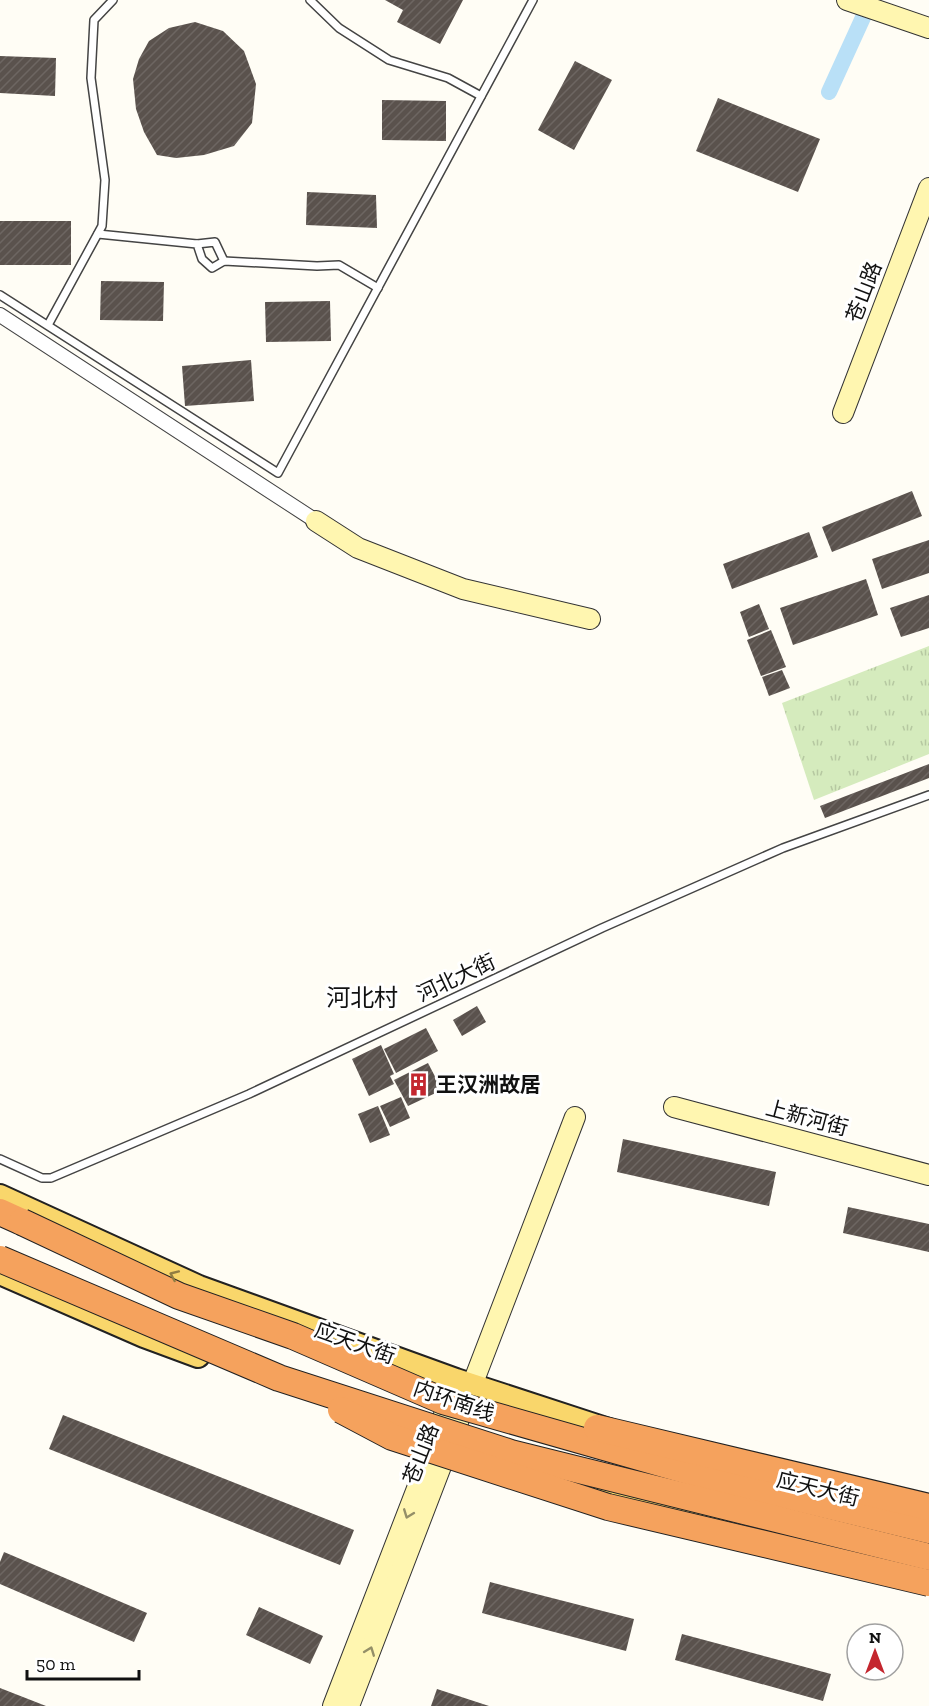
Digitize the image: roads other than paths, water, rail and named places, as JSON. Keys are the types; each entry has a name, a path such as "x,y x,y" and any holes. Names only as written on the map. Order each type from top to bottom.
{"highway":[{"name":"内环南线","path":"0,1212 179,1296 293,1336 443,1401 702,1475 929,1530"},
{"name":"内环南线","path":"0,1260 279,1378 511,1453 929,1557"},
{"path":"293,1336 524,1411 929,1507"},
{"path":"279,1378 392,1437 608,1507 929,1583"}],"main road":[{"name":"应天大街","path":"0,1196 199,1287 464,1383 704,1461 929,1516"},
{"path":"0,1273 144,1336 442,1445 686,1512 929,1573"}],"street":[{"path":"847,0 929,28"},
{"name":"苍山路","path":"843,412 929,188"},
{"path":"0,315 358,548 463,589 590,619"},
{"name":"上新河街","path":"674,1107 928,1170"},
{"name":"苍山路","path":"349,1706 464,1383 574,1117"},
{"name":"苍山路","path":"333,1706 442,1445"}],"lane":[{"path":"48,325 102,226 105,180 91,78 94,21 113,0"},
{"path":"310,0 339,28 389,60 448,78 481,96"},
{"path":"0,295 278,473 533,0"},
{"path":"98,234 196,244 215,242 224,261"},
{"path":"196,244 202,259 212,268 224,261 339,265 378,288"},
{"name":"河北大街","path":"0,1160 42,1178 51,1178 249,1094 602,928 783,848 929,795"}],"waterway":[{"path":"829,92 871,0"}],"place":[{"name":"王汉洲故居","path":"418,1085"}],"district":[{"name":"河北村","path":"362,998"}]}
